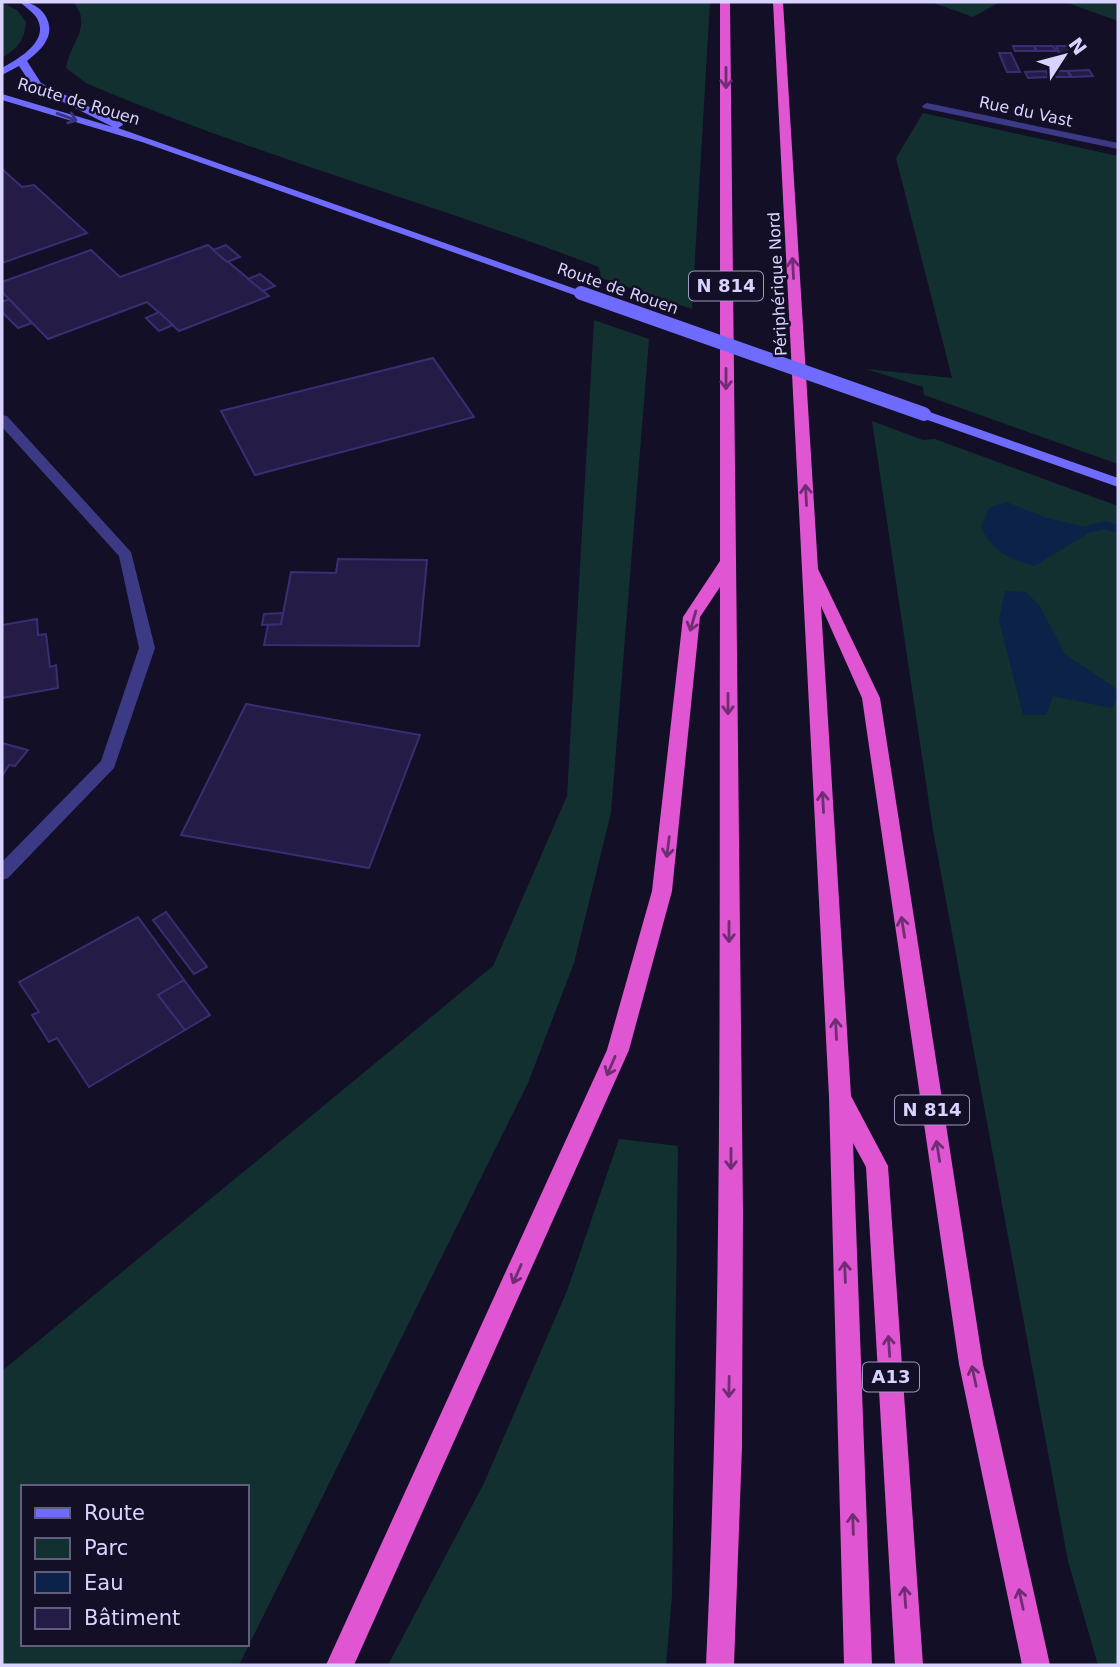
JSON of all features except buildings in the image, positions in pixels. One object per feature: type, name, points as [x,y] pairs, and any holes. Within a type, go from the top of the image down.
[{"type":"highway","name":"N 814","points":[[720,1665],[729,1447],[731,1226],[725,2]]},
{"type":"highway","name":"Périphérique Nord","points":[[778,2],[810,564]]},
{"type":"highway","points":[[340,1665],[618,1050],[662,891],[692,617],[727,563]]},
{"type":"highway","name":"N 814","points":[[810,564],[840,1097],[858,1665]]},
{"type":"highway","name":"N 814","points":[[810,564],[872,698],[902,917],[971,1364],[1036,1665]]},
{"type":"highway","name":"A13","points":[[840,1097],[877,1166],[909,1665]]},
{"type":"main road","points":[[2,72],[22,62],[42,41],[46,29],[44,18],[25,2]]},
{"type":"main road","name":"Route de Rouen","points":[[22,62],[37,85],[146,140]]},
{"type":"main road","name":"Route de Rouen","points":[[2,97],[146,140],[1118,483]]},
{"type":"street","name":"Rue du Vast","points":[[928,106],[1118,146]]},
{"type":"street","points":[[2,419],[126,555],[147,648],[108,764],[2,873]]},
{"type":"green space","points":[[73,2],[710,2],[692,309],[601,278],[599,267],[535,243],[277,156],[86,83],[66,68],[81,27],[79,11]]},
{"type":"green space","points":[[931,2],[1000,2],[973,17]]},
{"type":"green space","points":[[1065,2],[1118,2],[1118,21]]},
{"type":"green space","points":[[2,3],[17,10],[26,22],[19,43],[2,58]]},
{"type":"green space","points":[[923,113],[1118,156],[1118,464],[924,395],[923,387],[866,369],[952,378],[896,158]]},
{"type":"green space","points":[[594,320],[649,339],[611,813],[574,963],[528,1083],[239,1665],[2,1665],[2,1371],[493,966],[567,796]]},
{"type":"green space","points":[[872,421],[923,440],[935,439],[1118,506],[1118,1665],[1098,1665],[1068,1561],[933,830]]},
{"type":"green space","points":[[619,1139],[678,1146],[672,1596],[666,1665],[388,1665],[484,1483],[567,1291]]},
{"type":"water","points":[[1006,502],[1047,518],[1082,526],[1087,534],[1034,566],[1017,560],[996,548],[981,527],[989,508]]},
{"type":"water","points":[[1005,591],[1026,592],[1039,605],[1065,654],[1118,690],[1118,699],[1111,708],[1053,696],[1046,715],[1023,715],[999,620]]},
{"type":"waterway","points":[[1085,530],[1106,525],[1118,529]]}]
